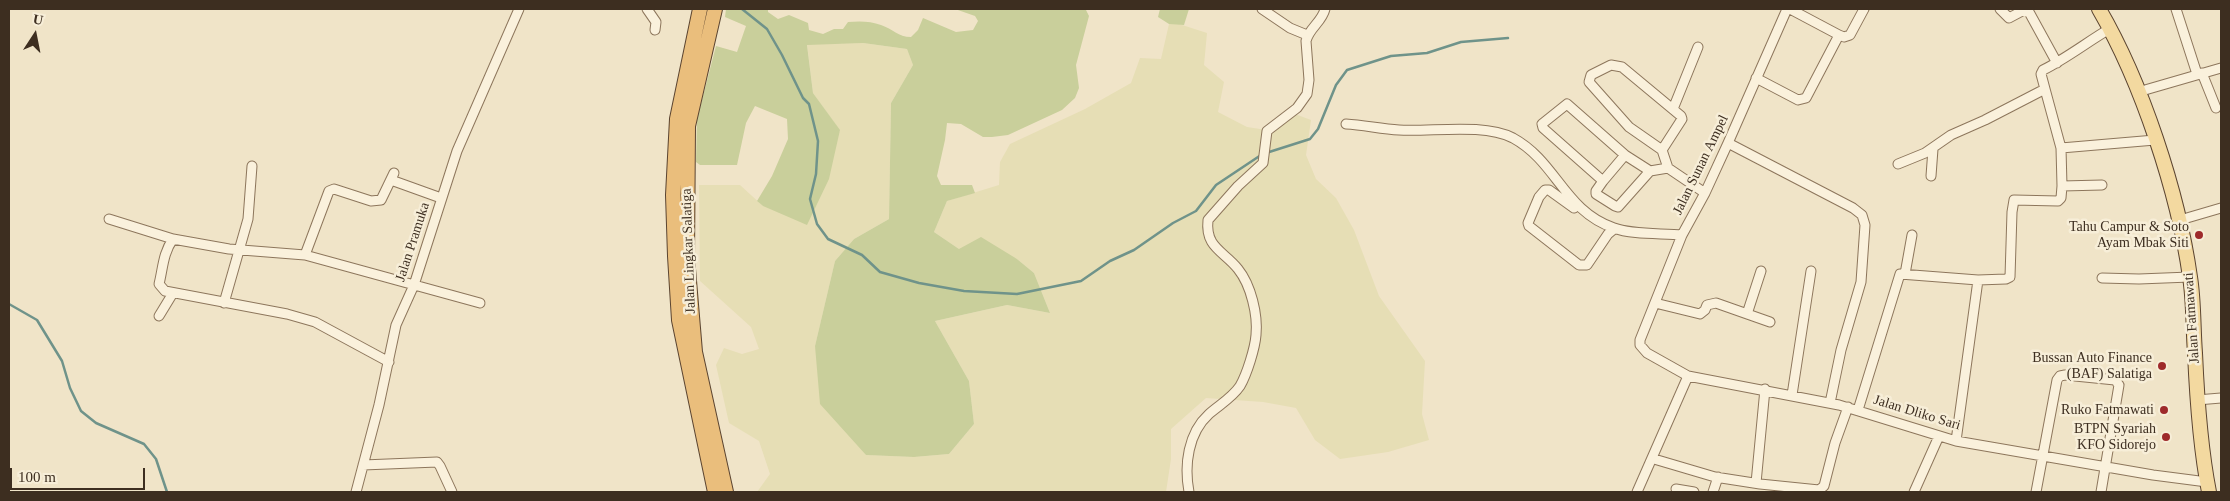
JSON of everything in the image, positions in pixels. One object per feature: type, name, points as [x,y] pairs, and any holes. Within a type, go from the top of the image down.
[{"type":"highway","name":"Jalan Lingkar Salatiga","points":[[700,9],[686,160],[687,257],[690,352],[715,492]]},
{"type":"highway","name":"Jalan Lingkar Salatiga","points":[[693,72],[715,9]]},
{"type":"highway","name":"Jalan Lingkar Salatiga","points":[[690,352],[726,492]]},
{"type":"main road","name":"Jalan Fatmawati","points":[[2099,9],[2111,28],[2138,92],[2180,220],[2190,277],[2197,400],[2208,487]]},
{"type":"street","name":"Jalan Pramuka","points":[[356,492],[389,362],[396,325],[414,285],[457,151],[519,9]]},
{"type":"street","points":[[647,9],[656,22],[655,30]]},
{"type":"street","points":[[1262,9],[1290,28],[1307,35]]},
{"type":"street","points":[[1190,492],[1188,469],[1193,433],[1200,423],[1228,399],[1240,385],[1254,348],[1256,333],[1254,308],[1244,277],[1215,248],[1209,234],[1208,221],[1220,204],[1262,166],[1268,130],[1283,121],[1297,108],[1307,94],[1309,80],[1305,47],[1307,35],[1323,18],[1325,9]]},
{"type":"street","points":[[1788,9],[1846,37],[1850,35],[1864,9]]},
{"type":"street","name":"Jalan Sunan Ampel","points":[[1642,334],[1682,235],[1728,143],[1788,9]]},
{"type":"street","points":[[2176,9],[2200,74],[2216,108]]},
{"type":"street","points":[[2005,14],[2024,10],[2029,12],[2057,63]]},
{"type":"street","points":[[1858,410],[1899,276],[1905,274],[1978,280],[2006,279],[2010,277],[2014,200],[2058,201],[2061,198],[2061,148],[2042,72],[2069,57],[2075,49],[2111,28]]},
{"type":"street","points":[[1756,78],[1798,100],[1804,99],[1809,94],[1839,35]]},
{"type":"street","points":[[1673,109],[1698,47]]},
{"type":"street","points":[[1662,150],[1682,120],[1681,116],[1618,65],[1610,65],[1590,76],[1591,85],[1608,105],[1630,127],[1662,150],[1668,168],[1705,192]]},
{"type":"street","points":[[2138,92],[2221,68]]},
{"type":"street","points":[[1898,164],[1933,149],[1951,134],[1985,120],[2045,89]]},
{"type":"street","points":[[1603,181],[1543,128],[1542,124],[1567,104],[1625,154],[1650,172]]},
{"type":"street","points":[[1346,124],[1399,130],[1455,129],[1504,134],[1529,148],[1542,160],[1573,203],[1611,231]]},
{"type":"street","points":[[2061,148],[2155,140]]},
{"type":"street","points":[[1728,143],[1853,208],[1863,217],[1864,252],[1861,282],[1841,350],[1830,403]]},
{"type":"street","points":[[1931,176],[1933,149]]},
{"type":"street","points":[[1625,154],[1596,190],[1596,194],[1618,207],[1650,172],[1668,168]]},
{"type":"street","points":[[224,303],[248,219],[252,166]]},
{"type":"street","points":[[305,255],[329,191],[334,189],[377,202],[383,198],[392,177],[441,198]]},
{"type":"street","points":[[2062,186],[2102,185]]},
{"type":"street","points":[[1611,231],[1587,265],[1582,266],[1529,226],[1528,221],[1539,197],[1547,190],[1611,231],[1682,235]]},
{"type":"street","points":[[2180,220],[2221,208]]},
{"type":"street","points":[[109,219],[173,239],[240,250],[305,255],[480,304]]},
{"type":"street","points":[[1905,274],[1912,234]]},
{"type":"street","points":[[173,239],[164,255],[159,284],[165,291],[287,314],[314,322],[389,362]]},
{"type":"street","points":[[1748,314],[1761,271]]},
{"type":"street","points":[[1792,395],[1811,271]]},
{"type":"street","points":[[2102,278],[2190,277]]},
{"type":"street","points":[[1956,440],[1978,280]]},
{"type":"street","points":[[159,316],[173,293]]},
{"type":"street","points":[[1655,303],[1700,314],[1707,305],[1716,303],[1770,322]]},
{"type":"street","name":"Jalan Dliko Sari","points":[[1642,334],[1640,343],[1646,353],[1688,376],[1736,386],[1765,389],[1848,407],[1956,440],[2105,465],[2208,487]]},
{"type":"street","points":[[1637,492],[1654,459],[1688,376]]},
{"type":"street","points":[[2036,492],[2057,380],[2060,376],[2115,380],[2119,386],[2101,492]]},
{"type":"street","points":[[1759,487],[1765,389]]},
{"type":"street","points":[[2197,400],[2221,398]]},
{"type":"street","points":[[1654,459],[1759,487],[1819,490],[1824,486],[1835,443],[1848,407]]},
{"type":"street","points":[[1914,492],[1939,436]]},
{"type":"street","points":[[363,465],[436,462],[440,466],[452,492]]},
{"type":"street","points":[[1713,492],[1718,477]]},
{"type":"street","points":[[1676,489],[1694,492]]},
{"type":"shaded area","points":[[1169,24],[1179,24],[1207,33],[1204,65],[1224,82],[1218,112],[1247,127],[1273,131],[1295,114],[1311,120],[1306,155],[1316,179],[1336,198],[1354,230],[1379,296],[1425,361],[1422,414],[1429,440],[1388,452],[1340,459],[1315,440],[1296,408],[1263,402],[1206,398],[1171,429],[1171,459],[1166,492],[757,492],[770,474],[759,441],[729,423],[716,365],[724,348],[742,354],[759,349],[751,327],[700,281],[699,185],[740,185],[763,206],[840,131],[813,93],[807,44],[863,43],[907,49],[913,65],[891,103],[889,219],[854,239],[835,261],[815,346],[866,455],[914,457],[949,454],[974,424],[969,381],[935,321],[1007,305],[1050,313],[1034,273],[1017,259],[959,249],[934,232],[947,201],[999,185],[1000,162],[1010,144],[1085,109],[1131,83],[1140,58],[1161,59]]},
{"type":"green space","points":[[726,9],[768,9],[768,12],[778,19],[789,15],[808,23],[809,30],[823,34],[834,29],[843,29],[848,22],[861,21],[877,24],[903,36],[911,37],[918,30],[923,18],[956,32],[973,30],[978,21],[975,16],[955,9],[1086,10],[1089,16],[1076,65],[1079,88],[1075,98],[1062,110],[1008,135],[992,137],[983,137],[961,124],[947,123],[937,176],[941,185],[972,185],[975,193],[947,201],[934,232],[959,249],[981,237],[1017,259],[1034,273],[1050,313],[1007,305],[935,321],[969,381],[974,424],[949,454],[914,457],[866,455],[820,404],[815,346],[835,261],[854,239],[889,219],[891,103],[913,65],[907,49],[863,43],[807,45],[813,93],[840,130],[829,179],[807,225],[763,206],[757,201],[772,176],[788,139],[787,119],[755,106],[746,123],[737,165],[700,165],[696,162],[697,119],[716,46],[737,52],[746,26],[725,17]]},
{"type":"green space","points":[[1160,9],[1189,9],[1184,25],[1169,24],[1158,17]]},
{"type":"waterway","points":[[742,9],[767,29],[803,98],[809,104],[818,141],[816,174],[810,199],[817,224],[828,239],[862,255],[880,272],[919,283],[964,291],[1017,294],[1081,281],[1110,261],[1134,250],[1173,223],[1196,211],[1216,185],[1261,155]]},
{"type":"waterway","points":[[1266,153],[1310,139],[1318,129],[1336,85],[1347,70],[1391,56],[1427,53],[1461,42],[1508,38]]},
{"type":"waterway","points":[[9,304],[37,320],[62,361],[70,388],[81,411],[96,423],[144,444],[156,459],[167,492]]},
{"type":"place","name":"Tahu Campur & Soto Ayam Mbak Siti","points":[[2199,235]]},
{"type":"place","name":"Bussan Auto Finance (BAF) Salatiga","points":[[2162,366]]},
{"type":"place","name":"Ruko Fatmawati","points":[[2164,410]]},
{"type":"place","name":"BTPN Syariah KFO Sidorejo","points":[[2166,437]]}]
